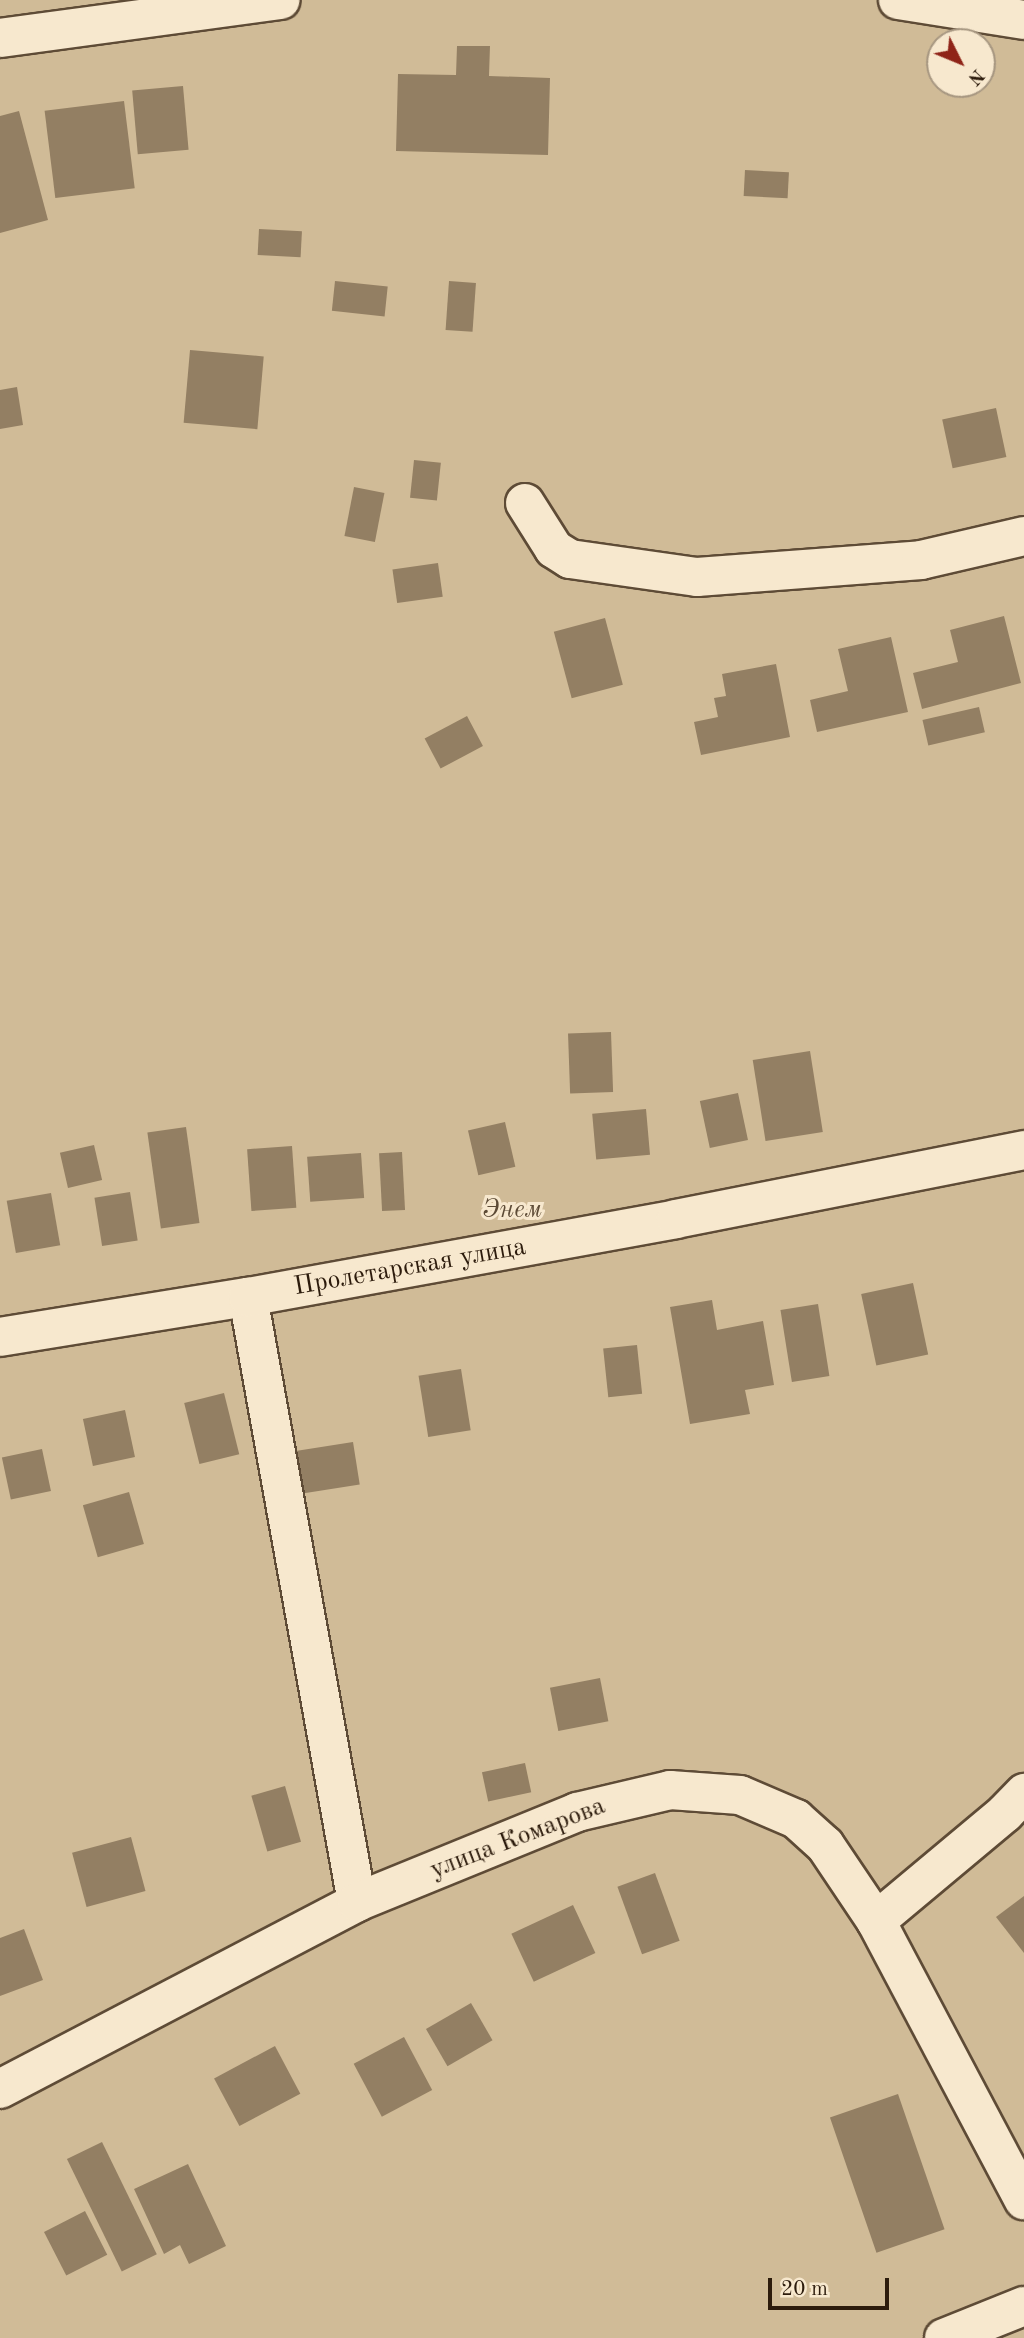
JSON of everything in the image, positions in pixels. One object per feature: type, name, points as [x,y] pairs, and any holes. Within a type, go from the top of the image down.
[{"type":"street","points":[[0,38],[281,0]]},
{"type":"street","points":[[898,0],[1024,20]]},
{"type":"street","points":[[525,503],[554,549],[570,559],[696,577],[921,559],[1024,536]]},
{"type":"street","name":"Пролетарская улица","points":[[0,1336],[248,1297],[676,1219],[1024,1150]]},
{"type":"street","points":[[248,1297],[357,1902]]},
{"type":"street","name":"улица Комарова","points":[[0,2089],[357,1902],[577,1812],[670,1790],[740,1795],[796,1819],[825,1845],[876,1921],[1024,2200]]},
{"type":"street","points":[[876,1921],[1005,1813],[1024,1793]]},
{"type":"street","points":[[944,2338],[1024,2306]]},
{"type":"green space","name":"Энем","points":[[0,0],[1024,0],[1024,2338],[0,2338]]},
{"type":"building","points":[[457,46],[490,46],[489,76],[550,78],[548,155],[396,151],[398,74],[456,75]]},
{"type":"building","points":[[183,86],[189,150],[138,154],[132,90]]},
{"type":"building","points":[[124,101],[135,188],[55,198],[45,111]]},
{"type":"building","points":[[19,111],[48,220],[0,233],[0,116]]},
{"type":"building","points":[[745,170],[789,172],[788,198],[744,196]]},
{"type":"building","points":[[259,229],[302,231],[301,257],[258,255]]},
{"type":"building","points":[[335,281],[388,287],[385,316],[332,311]]},
{"type":"building","points":[[449,281],[476,283],[473,332],[446,330]]},
{"type":"building","points":[[190,350],[264,356],[257,429],[184,423]]},
{"type":"building","points":[[17,387],[23,425],[0,429],[0,390]]},
{"type":"building","points":[[996,408],[1006,457],[953,468],[942,419]]},
{"type":"building","points":[[414,460],[441,463],[437,501],[410,498]]},
{"type":"building","points":[[354,487],[384,493],[375,542],[344,536]]},
{"type":"building","points":[[438,563],[443,597],[397,603],[392,569]]},
{"type":"building","points":[[1004,616],[1021,683],[922,709],[913,673],[958,662],[950,630]]},
{"type":"building","points":[[605,618],[623,685],[572,698],[554,632]]},
{"type":"building","points":[[891,637],[908,712],[817,732],[810,700],[848,691],[838,649]]},
{"type":"building","points":[[776,664],[790,737],[701,755],[694,722],[718,717],[714,698],[726,696],[722,674]]},
{"type":"building","points":[[979,707],[985,732],[928,745],[922,720]]},
{"type":"building","points":[[467,716],[483,746],[441,769],[425,739]]},
{"type":"building","points":[[611,1032],[613,1092],[570,1093],[568,1034]]},
{"type":"building","points":[[810,1051],[823,1132],[766,1141],[753,1060]]},
{"type":"building","points":[[738,1093],[748,1140],[710,1148],[700,1101]]},
{"type":"building","points":[[646,1109],[650,1155],[596,1160],[592,1114]]},
{"type":"building","points":[[505,1122],[515,1167],[478,1175],[468,1131]]},
{"type":"building","points":[[186,1127],[199,1223],[161,1228],[147,1132]]},
{"type":"building","points":[[94,1145],[102,1180],[68,1188],[60,1153]]},
{"type":"building","points":[[292,1146],[296,1208],[251,1211],[247,1149]]},
{"type":"building","points":[[402,1152],[405,1210],[382,1211],[379,1153]]},
{"type":"building","points":[[361,1153],[364,1198],[310,1202],[307,1157]]},
{"type":"building","points":[[130,1192],[138,1240],[102,1246],[94,1198]]},
{"type":"building","points":[[51,1193],[60,1245],[16,1253],[7,1201]]},
{"type":"building","points":[[913,1283],[928,1354],[876,1365],[861,1294]]},
{"type":"building","points":[[712,1300],[717,1330],[763,1321],[774,1385],[745,1390],[750,1414],[690,1424],[670,1307]]},
{"type":"building","points":[[818,1304],[829,1376],[792,1382],[780,1310]]},
{"type":"building","points":[[637,1345],[642,1394],[608,1397],[603,1349]]},
{"type":"building","points":[[461,1369],[471,1430],[428,1437],[419,1376]]},
{"type":"building","points":[[224,1393],[239,1454],[199,1464],[184,1403]]},
{"type":"building","points":[[125,1410],[135,1457],[93,1466],[83,1419]]},
{"type":"building","points":[[353,1442],[360,1484],[302,1494],[296,1451]]},
{"type":"building","points":[[42,1449],[51,1491],[11,1500],[2,1458]]},
{"type":"building","points":[[129,1492],[144,1544],[98,1557],[83,1505]]},
{"type":"building","points":[[600,1678],[608,1721],[558,1731],[550,1688]]},
{"type":"building","points":[[525,1763],[531,1792],[488,1801],[482,1772]]},
{"type":"building","points":[[285,1786],[301,1842],[267,1851],[251,1796]]},
{"type":"building","points":[[131,1837],[145,1891],[87,1907],[72,1853]]},
{"type":"building","points":[[655,1873],[680,1941],[642,1954],[617,1887]]},
{"type":"building","points":[[1024,1896],[1024,1953],[996,1917]]},
{"type":"building","points":[[573,1905],[595,1953],[534,1982],[511,1934]]},
{"type":"building","points":[[24,1929],[43,1980],[0,1996],[0,1938]]},
{"type":"building","points":[[471,2003],[492,2040],[447,2066],[426,2029]]},
{"type":"building","points":[[404,2037],[432,2090],[382,2117],[354,2064]]},
{"type":"building","points":[[275,2046],[300,2094],[239,2126],[214,2078]]},
{"type":"building","points":[[898,2094],[945,2229],[876,2253],[830,2117]]},
{"type":"building","points":[[102,2142],[157,2254],[122,2271],[67,2159]]},
{"type":"building","points":[[188,2164],[226,2246],[189,2264],[180,2245],[164,2254],[134,2189]]},
{"type":"building","points":[[85,2211],[107,2255],[66,2276],[44,2232]]}]
